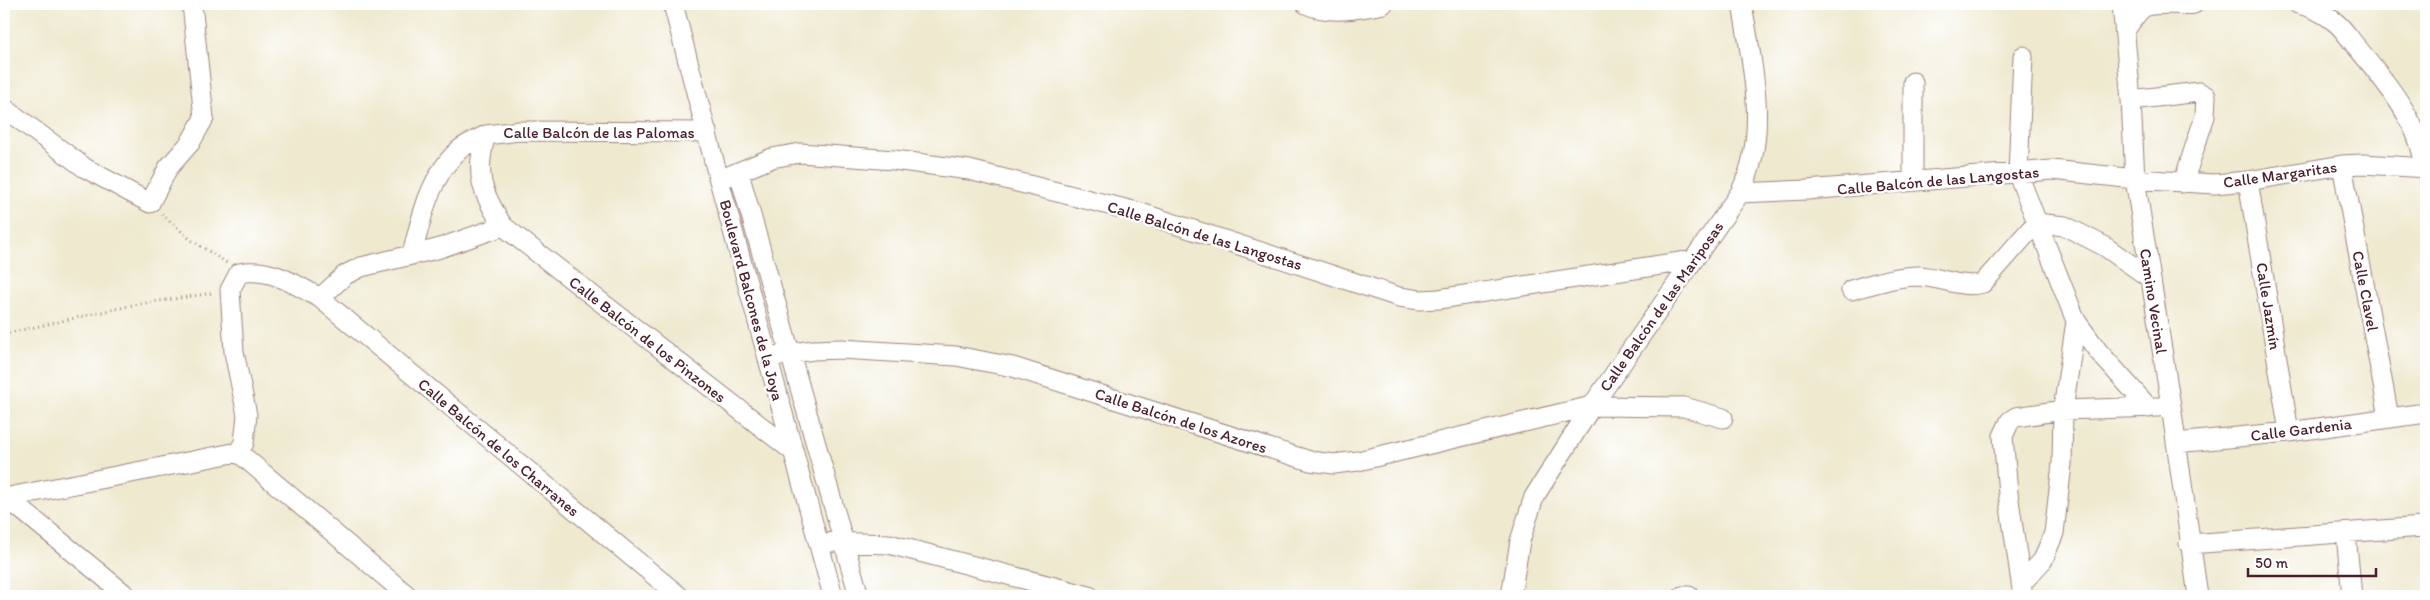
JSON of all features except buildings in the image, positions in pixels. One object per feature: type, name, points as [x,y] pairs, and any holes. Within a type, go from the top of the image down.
[{"type":"street","points":[[4,108],[85,168],[150,202],[168,168],[190,143],[204,118],[192,4]]},
{"type":"street","name":"Boulevard Balcones de la Joya","points":[[673,4],[719,180],[834,596]]},
{"type":"street","points":[[1306,4],[1321,9],[1337,10],[1383,4]]},
{"type":"street","name":"Calle Balcón de las Mariposas","points":[[1511,596],[1520,541],[1534,497],[1592,406],[1740,193],[1750,175],[1756,135],[1756,92],[1742,4]]},
{"type":"street","name":"Camino Vecinal","points":[[2122,4],[2131,100],[2135,179],[2171,406],[2198,596]]},
{"type":"street","points":[[2125,30],[2143,8],[2153,5],[2182,6],[2194,4]]},
{"type":"street","points":[[2298,4],[2312,7],[2336,23],[2384,79],[2412,126],[2423,152],[2425,168]]},
{"type":"street","points":[[2023,56],[2018,174],[2076,321],[2098,351],[2149,408]]},
{"type":"street","points":[[1913,82],[1913,181]]},
{"type":"street","points":[[2131,100],[2199,92],[2206,96],[2205,116],[2183,183]]},
{"type":"street","name":"Calle Balcón de las Palomas","points":[[503,226],[490,205],[481,185],[481,151],[486,135],[519,131],[707,132]]},
{"type":"street","points":[[412,255],[420,222],[432,188],[446,163],[460,149],[486,135]]},
{"type":"street","name":"Calle Balcón de las Langostas","points":[[719,180],[772,158],[800,153],[894,160],[969,170],[1141,213],[1399,297],[1420,300],[1439,299],[1693,260]]},
{"type":"street","name":"Calle Margaritas","points":[[2135,179],[2214,184],[2248,181],[2342,165],[2363,164],[2425,168]]},
{"type":"street","name":"Calle Clavel","points":[[2342,165],[2389,418]]},
{"type":"street","name":"Calle Balcón de las Langostas","points":[[1740,193],[2071,171],[2135,179]]},
{"type":"street","name":"Boulevard Balcones de la Joya","points":[[739,173],[859,596]]},
{"type":"street","name":"Calle Jazmín","points":[[2248,181],[2289,432]]},
{"type":"street","points":[[2036,223],[2065,226],[2104,246],[2150,278]]},
{"type":"street","points":[[1851,290],[1904,277],[1943,279],[1965,285],[1983,283],[2036,223]]},
{"type":"street","points":[[5,498],[238,452],[244,443],[247,416],[234,352],[230,290],[240,273],[252,270],[268,272],[291,281],[320,298],[345,275],[361,267],[437,250],[503,226]]},
{"type":"street","name":"Calle Balcón de los Pinzones","points":[[503,226],[794,452]]},
{"type":"street","name":"Calle Balcón de los Charranes","points":[[320,298],[671,594]]},
{"type":"street","points":[[2022,590],[2043,560],[2054,533],[2062,464],[2063,410],[2076,321]]},
{"type":"street","name":"Calle Balcón de los Azores","points":[[768,357],[841,349],[956,356],[1013,367],[1310,461],[1334,464],[1358,461],[1592,406],[1684,407],[1723,418]]},
{"type":"street","points":[[2022,590],[2008,493],[2003,436],[2010,421],[2016,417],[2063,410],[2171,406]]},
{"type":"street","name":"Calle Gardenia","points":[[2176,443],[2289,432],[2426,414]]},
{"type":"street","points":[[238,452],[408,596]]},
{"type":"street","points":[[5,498],[127,596]]},
{"type":"street","points":[[2190,544],[2423,527]]},
{"type":"street","points":[[2346,534],[2352,596]]},
{"type":"street","points":[[818,542],[844,541],[889,544],[1088,596]]},
{"type":"street","points":[[1682,596],[1689,596]]},
{"type":"path","points":[[150,202],[191,240],[240,273]]},
{"type":"path","points":[[4,334],[133,306],[230,290]]}]
